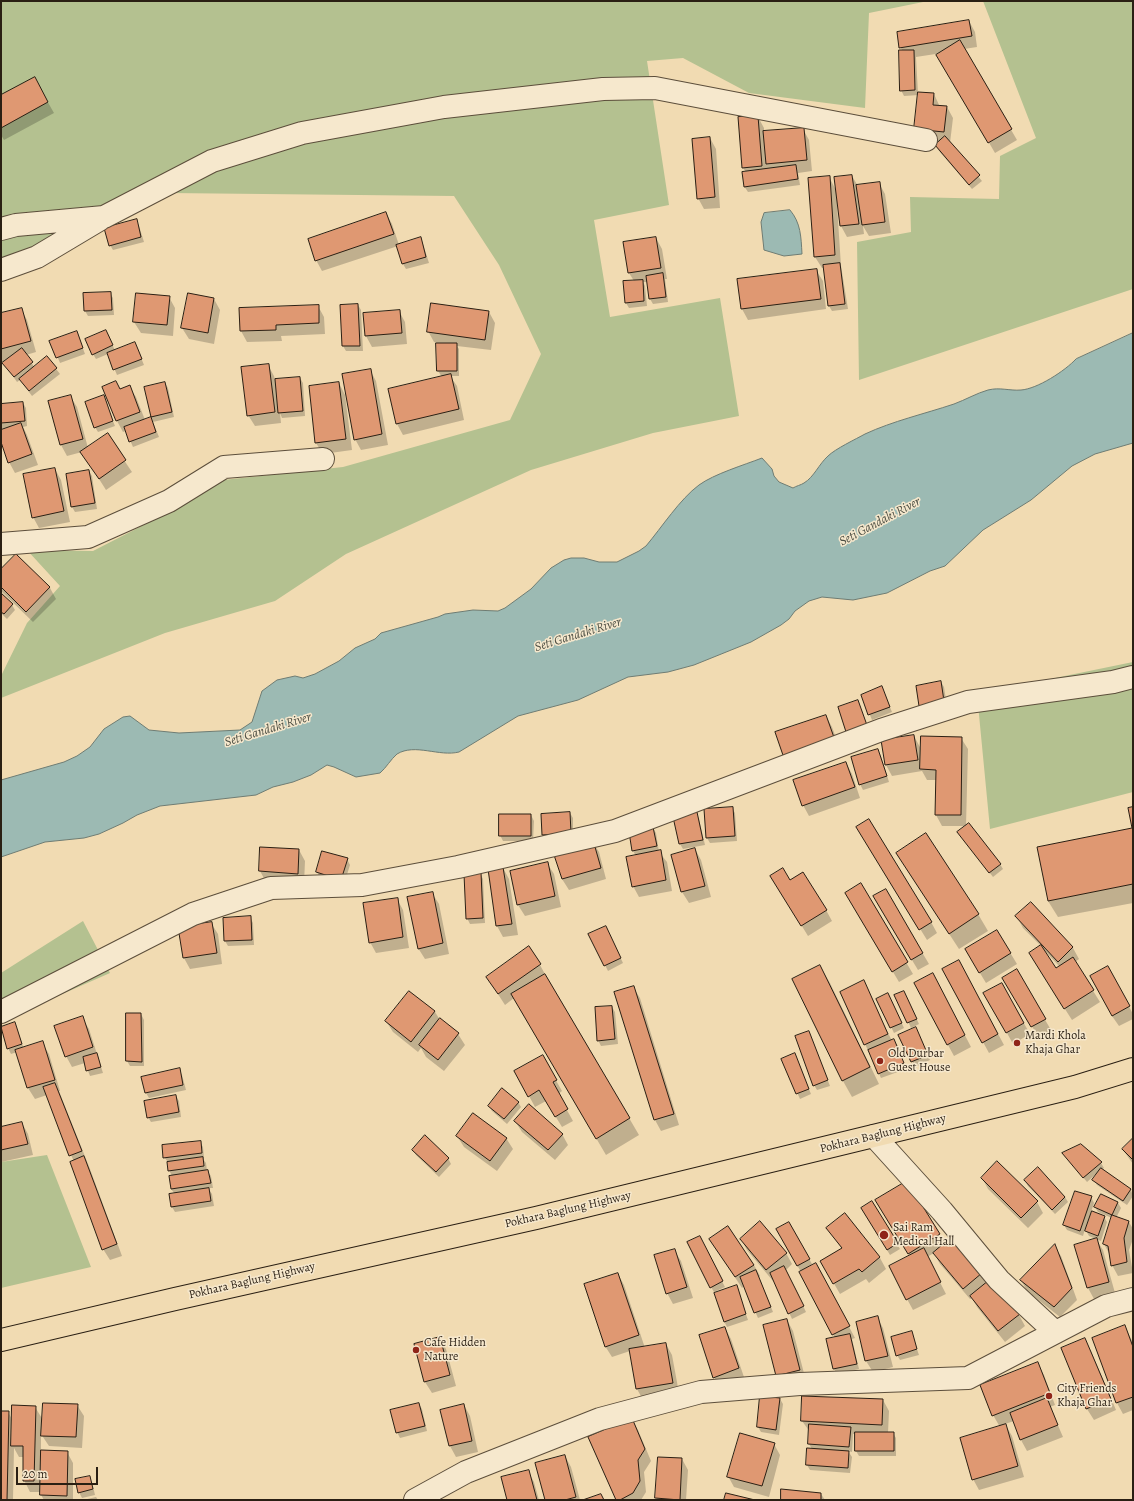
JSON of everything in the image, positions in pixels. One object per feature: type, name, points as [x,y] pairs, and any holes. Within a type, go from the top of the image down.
[{"type":"highway","name":"Pokhara Baglung Highway","points":[[1,1340],[175,1299],[528,1220],[1075,1087],[1133,1069]]},
{"type":"street","points":[[1,270],[37,257],[104,217],[212,161],[302,133],[444,107],[603,89],[655,88],[926,140]]},
{"type":"street","points":[[1,229],[16,224],[104,217]]},
{"type":"street","points":[[1,544],[88,537],[169,501],[224,467],[323,459]]},
{"type":"street","points":[[1,1012],[193,914],[271,888],[362,885],[458,867],[615,831],[881,730],[968,702],[1113,682],[1133,677]]},
{"type":"street","points":[[874,1136],[942,1211],[1000,1280],[1055,1332]]},
{"type":"street","points":[[414,1500],[466,1472],[600,1419],[701,1392],[800,1384],[968,1378],[1106,1306],[1133,1299]]},
{"type":"green space","points":[[1,1],[928,1],[869,13],[865,108],[749,93],[683,58],[647,61],[669,205],[594,220],[610,317],[720,298],[739,416],[653,433],[531,470],[346,554],[275,601],[165,633],[1,698],[1,676],[27,623],[60,586],[27,550],[93,551],[171,511],[223,480],[343,467],[510,420],[541,354],[499,265],[454,196],[168,193],[1,271]]},
{"type":"green space","points":[[983,1],[1133,1],[1133,289],[859,380],[857,242],[911,232],[910,197],[999,199],[1000,156],[1036,138]]},
{"type":"green space","points":[[1133,662],[1133,792],[990,829],[977,694]]},
{"type":"green space","points":[[83,921],[110,973],[1,1021],[1,973]]},
{"type":"green space","points":[[47,1155],[91,1267],[1,1288],[1,1162]]},
{"type":"water","points":[[790,210],[794,215],[801,236],[802,254],[784,256],[764,250],[761,222],[764,213]]},
{"type":"water","name":"Seti Gandaki River","points":[[1133,333],[1133,443],[1095,454],[1072,466],[1031,500],[983,530],[945,566],[930,571],[887,593],[853,600],[822,597],[809,601],[795,611],[789,619],[781,625],[751,642],[694,665],[668,672],[628,677],[578,700],[518,716],[459,752],[443,753],[419,750],[404,751],[397,754],[380,773],[356,777],[327,765],[311,775],[293,782],[273,787],[256,795],[160,806],[137,815],[99,834],[84,838],[45,842],[1,857],[1,780],[64,762],[77,756],[90,747],[104,729],[123,717],[130,716],[149,730],[179,733],[240,730],[252,722],[262,691],[277,680],[295,676],[303,678],[315,674],[339,661],[355,648],[375,639],[381,633],[445,614],[473,610],[498,611],[505,608],[531,589],[551,568],[564,560],[571,558],[584,558],[599,562],[617,562],[639,551],[646,546],[678,505],[692,491],[705,481],[721,473],[762,458],[772,469],[774,476],[779,482],[793,488],[808,480],[831,453],[865,434],[898,421],[954,404],[988,390],[1028,389],[1043,383],[1058,374],[1076,359]]},
{"type":"building","points":[[969,20],[972,36],[899,48],[897,32]]},
{"type":"building","points":[[960,40],[1012,129],[988,143],[936,55]]},
{"type":"building","points":[[899,50],[914,50],[915,90],[900,91]]},
{"type":"building","points":[[35,77],[48,102],[1,128],[1,95]]},
{"type":"building","points":[[918,92],[934,93],[933,105],[947,106],[944,132],[914,129]]},
{"type":"building","points":[[758,116],[762,166],[742,168],[738,117]]},
{"type":"building","points":[[804,128],[807,160],[766,164],[763,131]]},
{"type":"building","points":[[945,136],[980,175],[969,185],[935,145]]},
{"type":"building","points":[[710,137],[715,197],[697,199],[692,139]]},
{"type":"building","points":[[796,165],[798,179],[744,187],[742,172]]},
{"type":"building","points":[[852,175],[859,224],[840,226],[834,177]]},
{"type":"building","points":[[830,176],[835,255],[814,257],[808,178]]},
{"type":"building","points":[[880,182],[885,222],[862,225],[856,185]]},
{"type":"building","points":[[386,212],[394,234],[315,261],[308,239]]},
{"type":"building","points":[[137,219],[141,237],[109,246],[104,228]]},
{"type":"building","points":[[421,237],[426,257],[402,264],[396,245]]},
{"type":"building","points":[[656,237],[661,268],[628,273],[623,242]]},
{"type":"building","points":[[840,263],[845,304],[828,306],[823,265]]},
{"type":"building","points":[[817,269],[821,299],[741,309],[737,279]]},
{"type":"building","points":[[663,273],[666,297],[649,299],[646,276]]},
{"type":"building","points":[[643,280],[644,301],[625,303],[623,281]]},
{"type":"building","points":[[111,292],[112,310],[84,311],[83,293]]},
{"type":"building","points":[[136,293],[170,296],[167,325],[133,322]]},
{"type":"building","points":[[188,293],[214,298],[208,333],[181,328]]},
{"type":"building","points":[[431,303],[489,311],[485,340],[427,332]]},
{"type":"building","points":[[358,304],[360,346],[342,346],[340,305]]},
{"type":"building","points":[[319,305],[319,323],[276,325],[276,330],[240,331],[239,308]]},
{"type":"building","points":[[22,308],[31,341],[1,349],[1,313]]},
{"type":"building","points":[[400,310],[402,333],[365,336],[363,313]]},
{"type":"building","points":[[106,330],[113,345],[92,355],[85,339]]},
{"type":"building","points":[[77,331],[83,348],[56,358],[49,341]]},
{"type":"building","points":[[135,342],[142,359],[113,370],[107,353]]},
{"type":"building","points":[[436,343],[457,343],[457,371],[437,371]]},
{"type":"building","points":[[22,348],[33,362],[14,377],[2,363]]},
{"type":"building","points":[[47,356],[57,368],[29,391],[19,379]]},
{"type":"building","points":[[269,364],[275,412],[247,416],[241,367]]},
{"type":"building","points":[[371,369],[382,434],[354,440],[342,374]]},
{"type":"building","points":[[451,374],[459,409],[396,424],[388,389]]},
{"type":"building","points":[[300,377],[303,411],[278,413],[275,379]]},
{"type":"building","points":[[116,381],[120,389],[130,385],[140,412],[116,421],[102,387]]},
{"type":"building","points":[[165,382],[172,412],[151,417],[144,387]]},
{"type":"building","points":[[339,382],[346,439],[315,443],[309,386]]},
{"type":"building","points":[[71,395],[83,439],[60,445],[48,401]]},
{"type":"building","points":[[104,395],[113,421],[94,428],[85,402]]},
{"type":"building","points":[[23,402],[25,421],[1,423],[1,404]]},
{"type":"building","points":[[151,417],[156,432],[129,442],[124,427]]},
{"type":"building","points":[[21,423],[32,454],[8,463],[1,442],[1,430]]},
{"type":"building","points":[[108,433],[126,460],[99,479],[80,452]]},
{"type":"building","points":[[55,468],[64,511],[32,518],[23,474]]},
{"type":"building","points":[[89,470],[95,503],[71,507],[66,474]]},
{"type":"building","points":[[16,554],[50,587],[26,612],[1,587],[1,569]]},
{"type":"building","points":[[1,593],[13,604],[4,614],[1,612]]},
{"type":"building","points":[[941,681],[944,701],[919,706],[916,686]]},
{"type":"building","points":[[882,686],[890,707],[868,715],[861,695]]},
{"type":"building","points":[[858,700],[868,728],[847,735],[838,707]]},
{"type":"building","points":[[826,715],[836,743],[785,761],[775,732]]},
{"type":"building","points":[[914,735],[918,760],[885,765],[881,740]]},
{"type":"building","points":[[921,736],[962,737],[961,815],[935,815],[936,770],[920,769]]},
{"type":"building","points":[[878,749],[887,776],[859,785],[851,757]]},
{"type":"building","points":[[846,762],[855,787],[802,806],[793,780]]},
{"type":"building","points":[[733,807],[735,836],[706,838],[704,809]]},
{"type":"building","points":[[1133,807],[1133,884],[1048,901],[1037,847],[1132,828],[1128,808]]},
{"type":"building","points":[[570,812],[571,833],[542,835],[541,814]]},
{"type":"building","points":[[697,812],[703,840],[679,844],[673,817]]},
{"type":"building","points":[[499,814],[531,814],[531,836],[499,836]]},
{"type":"building","points":[[869,819],[932,922],[919,930],[856,827]]},
{"type":"building","points":[[969,823],[1001,864],[989,873],[957,832]]},
{"type":"building","points":[[653,827],[657,846],[632,851],[629,832]]},
{"type":"building","points":[[926,833],[979,914],[949,934],[896,853]]},
{"type":"building","points":[[593,840],[601,868],[562,879],[553,852]]},
{"type":"building","points":[[260,847],[299,849],[298,874],[259,871]]},
{"type":"building","points":[[695,848],[705,886],[681,892],[671,855]]},
{"type":"building","points":[[661,850],[666,880],[632,887],[626,857]]},
{"type":"building","points":[[322,851],[348,858],[341,880],[316,872]]},
{"type":"building","points":[[548,862],[555,896],[517,905],[510,871]]},
{"type":"building","points":[[503,867],[512,924],[496,926],[488,869]]},
{"type":"building","points":[[783,868],[790,880],[803,872],[827,910],[801,926],[770,876]]},
{"type":"building","points":[[481,872],[483,918],[466,919],[464,874]]},
{"type":"building","points":[[861,883],[908,962],[892,972],[845,893]]},
{"type":"building","points":[[886,889],[923,953],[911,960],[873,896]]},
{"type":"building","points":[[433,892],[443,943],[418,949],[407,897]]},
{"type":"building","points":[[398,898],[403,937],[369,943],[363,903]]},
{"type":"building","points":[[1031,902],[1073,947],[1058,962],[1015,916]]},
{"type":"building","points":[[251,916],[252,940],[224,941],[223,918]]},
{"type":"building","points":[[212,922],[217,953],[183,958],[178,927]]},
{"type":"building","points":[[606,926],[621,958],[604,966],[588,934]]},
{"type":"building","points":[[997,930],[1011,953],[979,973],[965,949]]},
{"type":"building","points":[[1041,945],[1056,968],[1073,957],[1094,990],[1064,1009],[1029,953]]},
{"type":"building","points":[[529,946],[541,964],[498,994],[486,977]]},
{"type":"building","points":[[959,960],[998,1034],[982,1043],[942,969]]},
{"type":"building","points":[[820,965],[870,1067],[842,1081],[792,979]]},
{"type":"building","points":[[1108,966],[1130,1006],[1112,1016],[1090,976]]},
{"type":"building","points":[[1017,969],[1046,1019],[1031,1027],[1002,978]]},
{"type":"building","points":[[933,973],[965,1035],[947,1045],[914,983]]},
{"type":"building","points":[[545,974],[630,1118],[596,1139],[511,994]]},
{"type":"building","points":[[864,980],[888,1034],[864,1045],[840,992]]},
{"type":"building","points":[[1002,983],[1024,1023],[1006,1033],[983,993]]},
{"type":"building","points":[[634,986],[674,1114],[654,1120],[614,992]]},
{"type":"building","points":[[409,991],[435,1011],[411,1042],[385,1021]]},
{"type":"building","points":[[904,991],[917,1019],[907,1023],[894,995]]},
{"type":"building","points":[[888,993],[902,1023],[890,1028],[876,999]]},
{"type":"building","points":[[612,1006],[615,1039],[597,1041],[595,1007]]},
{"type":"building","points":[[126,1013],[141,1013],[142,1062],[126,1061]]},
{"type":"building","points":[[83,1016],[93,1047],[65,1057],[54,1026]]},
{"type":"building","points":[[440,1018],[459,1033],[438,1060],[419,1045]]},
{"type":"building","points":[[15,1022],[22,1044],[7,1049],[1,1027]]},
{"type":"building","points":[[916,1027],[928,1055],[911,1062],[898,1035]]},
{"type":"building","points":[[809,1031],[828,1080],[813,1086],[795,1036]]},
{"type":"building","points":[[894,1039],[904,1063],[878,1074],[868,1050]]},
{"type":"building","points":[[43,1041],[55,1080],[27,1088],[15,1050]]},
{"type":"building","points":[[97,1053],[101,1067],[86,1071],[83,1057]]},
{"type":"building","points":[[795,1053],[809,1089],[796,1094],[781,1059]]},
{"type":"building","points":[[543,1055],[557,1080],[553,1082],[568,1109],[555,1117],[539,1090],[528,1097],[514,1071]]},
{"type":"building","points":[[180,1068],[183,1085],[145,1093],[141,1077]]},
{"type":"building","points":[[55,1083],[82,1151],[69,1156],[43,1087]]},
{"type":"building","points":[[502,1088],[519,1102],[504,1119],[488,1106]]},
{"type":"building","points":[[176,1095],[179,1112],[147,1118],[144,1101]]},
{"type":"building","points":[[529,1104],[563,1134],[548,1150],[514,1121]]},
{"type":"building","points":[[473,1113],[507,1138],[490,1161],[456,1136]]},
{"type":"building","points":[[22,1122],[28,1144],[1,1150],[1,1127]]},
{"type":"building","points":[[425,1135],[449,1158],[436,1172],[412,1150]]},
{"type":"building","points":[[1133,1138],[1133,1160],[1122,1149]]},
{"type":"building","points":[[201,1141],[202,1153],[163,1158],[162,1145]]},
{"type":"building","points":[[1081,1144],[1102,1162],[1083,1178],[1062,1153]]},
{"type":"building","points":[[84,1156],[117,1244],[102,1250],[70,1162]]},
{"type":"building","points":[[203,1157],[204,1166],[168,1171],[167,1162]]},
{"type":"building","points":[[997,1161],[1038,1201],[1021,1218],[981,1178]]},
{"type":"building","points":[[1038,1167],[1065,1197],[1052,1210],[1024,1180]]},
{"type":"building","points":[[1101,1168],[1131,1189],[1123,1201],[1092,1180]]},
{"type":"building","points":[[208,1170],[211,1183],[171,1189],[169,1176]]},
{"type":"building","points":[[907,1181],[940,1234],[908,1254],[875,1200]]},
{"type":"building","points":[[209,1188],[211,1201],[171,1207],[169,1194]]},
{"type":"building","points":[[1075,1191],[1092,1196],[1080,1231],[1063,1225]]},
{"type":"building","points":[[1101,1194],[1118,1202],[1112,1215],[1094,1207]]},
{"type":"building","points":[[872,1201],[898,1243],[887,1250],[861,1208]]},
{"type":"building","points":[[1092,1211],[1105,1216],[1098,1236],[1085,1231]]},
{"type":"building","points":[[845,1213],[880,1257],[862,1272],[859,1269],[833,1284],[820,1261],[842,1248],[826,1228]]},
{"type":"building","points":[[1112,1215],[1129,1221],[1124,1238],[1127,1262],[1111,1266],[1108,1246],[1103,1244]]},
{"type":"building","points":[[760,1221],[787,1253],[766,1270],[740,1239]]},
{"type":"building","points":[[789,1222],[810,1259],[797,1266],[776,1229]]},
{"type":"building","points":[[728,1226],[754,1265],[735,1277],[709,1239]]},
{"type":"building","points":[[700,1236],[723,1281],[710,1288],[687,1242]]},
{"type":"building","points":[[952,1237],[982,1273],[963,1289],[933,1253]]},
{"type":"building","points":[[1097,1238],[1109,1282],[1087,1288],[1074,1245]]},
{"type":"building","points":[[1055,1244],[1072,1288],[1054,1307],[1020,1280]]},
{"type":"building","points":[[924,1248],[941,1282],[906,1300],[889,1266]]},
{"type":"building","points":[[675,1249],[687,1287],[666,1294],[654,1255]]},
{"type":"building","points":[[816,1263],[850,1326],[832,1335],[799,1272]]},
{"type":"building","points":[[784,1266],[804,1306],[788,1314],[770,1273]]},
{"type":"building","points":[[756,1270],[771,1307],[754,1313],[740,1277]]},
{"type":"building","points":[[618,1273],[639,1335],[605,1347],[584,1284]]},
{"type":"building","points":[[991,1279],[1020,1314],[998,1331],[970,1296]]},
{"type":"building","points":[[737,1285],[746,1314],[724,1322],[714,1293]]},
{"type":"building","points":[[878,1316],[888,1356],[865,1361],[856,1322]]},
{"type":"building","points":[[787,1319],[800,1370],[776,1376],[763,1325]]},
{"type":"building","points":[[1125,1325],[1133,1347],[1133,1397],[1116,1403],[1092,1338]]},
{"type":"building","points":[[725,1327],[739,1368],[713,1378],[699,1335]]},
{"type":"building","points":[[912,1331],[917,1349],[896,1356],[891,1337]]},
{"type":"building","points":[[850,1334],[857,1364],[833,1369],[826,1339]]},
{"type":"building","points":[[440,1337],[450,1375],[424,1382],[414,1344]]},
{"type":"building","points":[[1085,1338],[1111,1399],[1086,1409],[1061,1348]]},
{"type":"building","points":[[666,1343],[673,1383],[636,1389],[629,1349]]},
{"type":"building","points":[[1038,1362],[1050,1393],[992,1416],[980,1385]]},
{"type":"building","points":[[760,1396],[780,1398],[776,1430],[757,1427]]},
{"type":"building","points":[[802,1396],[883,1399],[882,1425],[801,1421]]},
{"type":"building","points":[[1047,1398],[1058,1425],[1020,1440],[1010,1413]]},
{"type":"building","points":[[43,1403],[78,1404],[76,1437],[41,1436]]},
{"type":"building","points":[[419,1403],[425,1426],[396,1433],[390,1410]]},
{"type":"building","points":[[464,1404],[472,1441],[449,1446],[440,1410]]},
{"type":"building","points":[[12,1405],[36,1406],[34,1481],[23,1481],[23,1446],[11,1446]]},
{"type":"building","points":[[1,1411],[9,1411],[7,1500],[1,1500]]},
{"type":"building","points":[[632,1418],[645,1449],[638,1460],[640,1481],[633,1493],[620,1500],[616,1500],[588,1437]]},
{"type":"building","points":[[809,1424],[851,1427],[849,1447],[808,1444]]},
{"type":"building","points":[[1006,1424],[1018,1466],[972,1480],[960,1438]]},
{"type":"building","points":[[855,1432],[894,1432],[894,1451],[855,1451]]},
{"type":"building","points":[[740,1433],[775,1443],[762,1486],[727,1477]]},
{"type":"building","points":[[807,1448],[849,1451],[848,1468],[806,1465]]},
{"type":"building","points":[[41,1450],[68,1451],[67,1496],[40,1495]]},
{"type":"building","points":[[565,1455],[576,1497],[565,1500],[545,1500],[535,1463]]},
{"type":"building","points":[[658,1457],[682,1458],[680,1500],[655,1498]]},
{"type":"building","points":[[529,1470],[537,1500],[507,1500],[501,1477]]},
{"type":"building","points":[[90,1476],[93,1489],[78,1493],[75,1479]]},
{"type":"building","points":[[781,1489],[821,1493],[821,1500],[781,1500]]},
{"type":"building","points":[[726,1493],[755,1500],[724,1500]]},
{"type":"building","points":[[601,1494],[604,1500],[583,1500]]},
{"type":"place","name":"Mardi Khola Khaja Ghar","points":[[1017,1043]]},
{"type":"place","name":"Old Durbar Guest House","points":[[880,1061]]},
{"type":"place","name":"Sai Ram Medical Hall","points":[[884,1235]]},
{"type":"place","name":"Cafe Hidden Nature","points":[[416,1350]]},
{"type":"place","name":"City Friends Khaja Ghar","points":[[1049,1396]]}]
